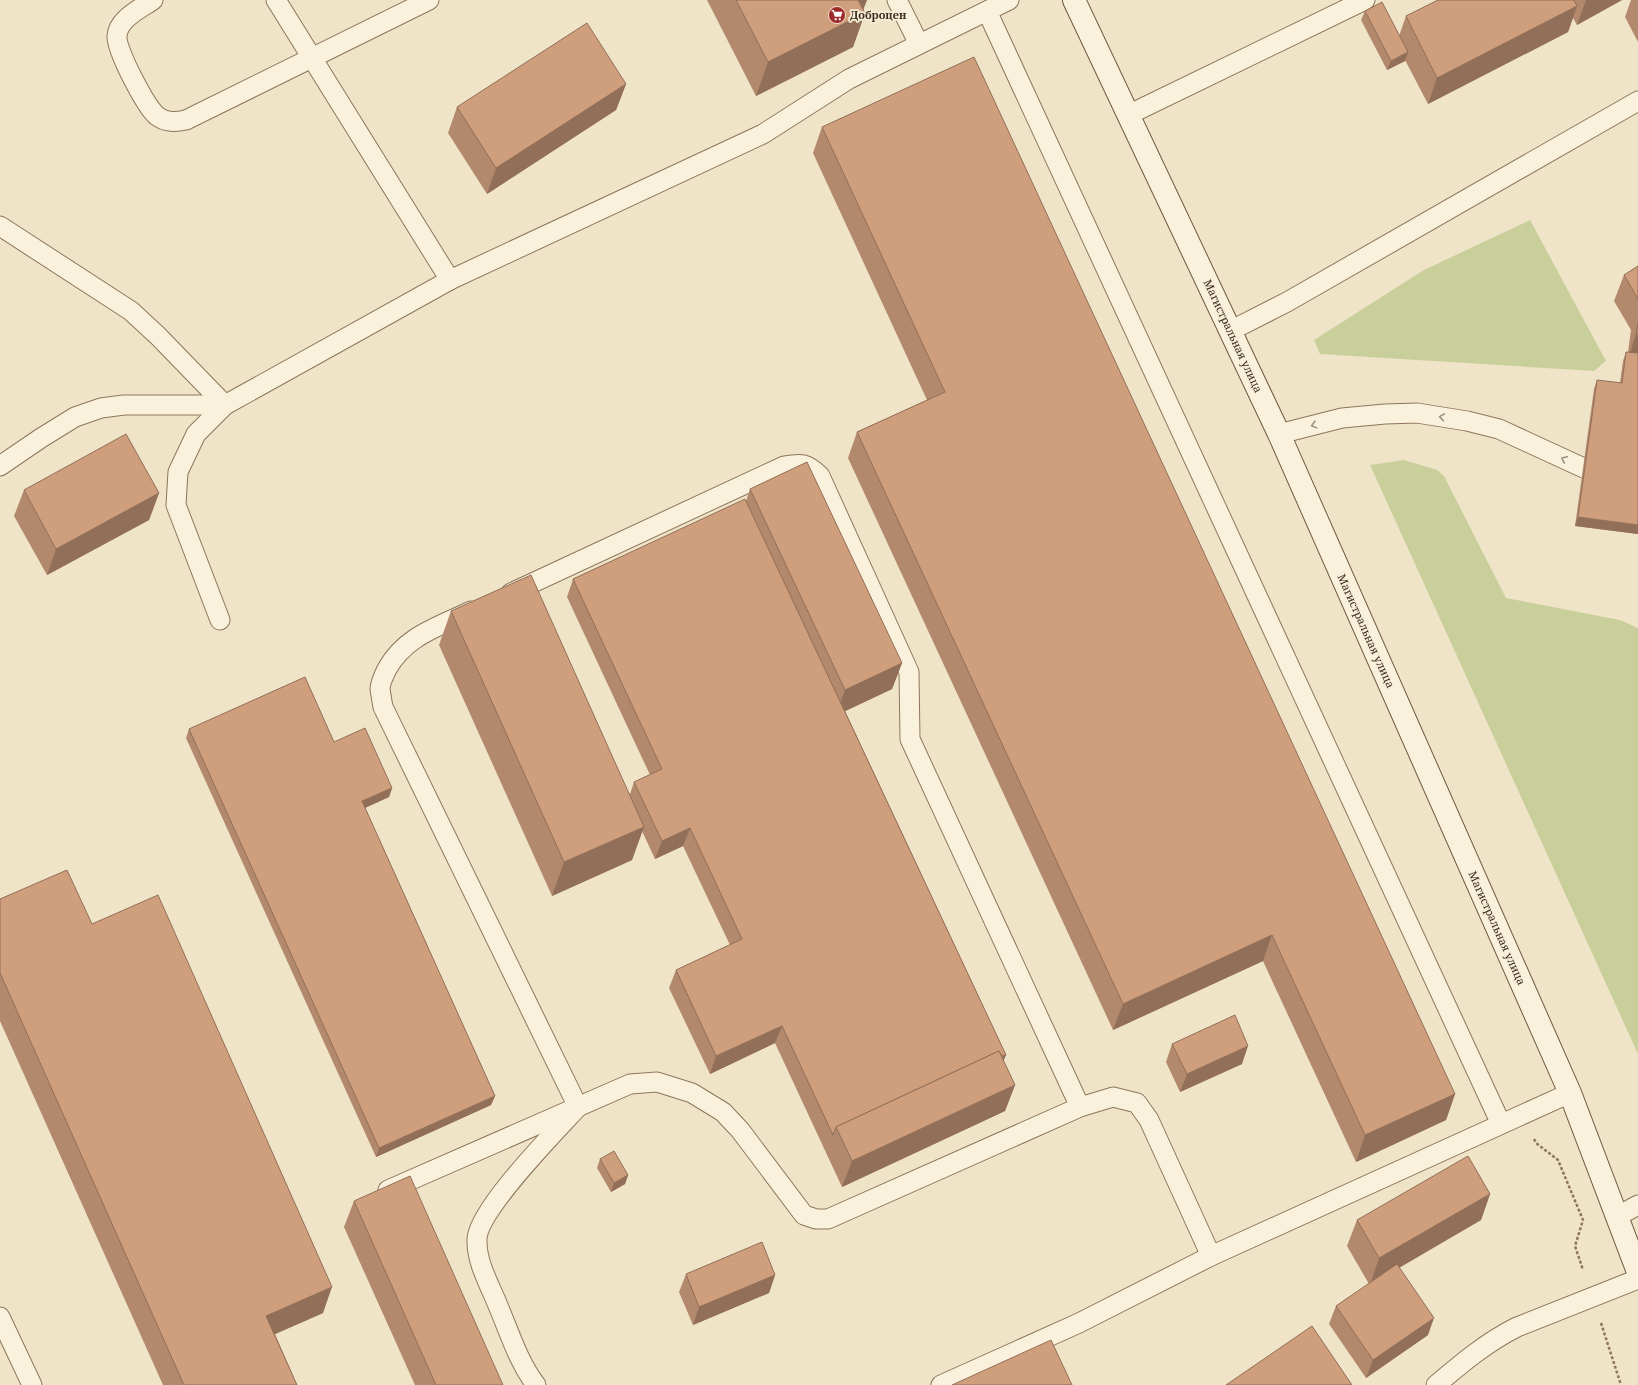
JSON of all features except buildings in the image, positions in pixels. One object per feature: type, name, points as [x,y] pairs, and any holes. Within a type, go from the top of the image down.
[{"type":"main road","name":"Магистральная улица","points":[[1074,0],[1279,434],[1570,1093],[1638,1272]]},
{"type":"lane","points":[[153,0],[131,15],[122,24],[117,36],[120,52],[148,106],[158,117],[172,122],[186,120],[429,0]]},
{"type":"lane","points":[[276,0],[450,280]]},
{"type":"lane","points":[[897,0],[919,44]]},
{"type":"lane","points":[[220,620],[176,505],[178,472],[196,434],[224,405],[450,280],[763,134],[849,79],[1009,0]]},
{"type":"lane","points":[[1128,115],[1364,0]]},
{"type":"lane","points":[[987,11],[1501,1124]]},
{"type":"lane","points":[[1230,331],[1287,302],[1638,101]]},
{"type":"lane","points":[[0,226],[131,311],[158,336],[224,405]]},
{"type":"lane","points":[[0,466],[75,417],[101,408],[124,405],[224,405]]},
{"type":"lane","points":[[1279,434],[1342,418],[1385,414],[1417,413],[1467,421],[1499,429],[1638,493]]},
{"type":"lane","points":[[578,1107],[383,708],[380,688],[384,674],[395,655],[421,634],[784,466],[798,464],[811,466],[820,476],[909,672],[910,739],[1080,1107]]},
{"type":"lane","points":[[374,1196],[630,1084],[657,1082],[692,1093],[723,1112],[740,1130],[804,1215],[816,1219],[828,1218],[1080,1107],[1113,1097],[1136,1103],[1149,1120],[1211,1256]]},
{"type":"lane","points":[[942,1385],[1079,1323],[1211,1256],[1570,1093]]},
{"type":"lane","points":[[536,1385],[522,1362],[480,1262],[477,1239],[479,1228],[495,1201],[578,1107]]},
{"type":"lane","points":[[1618,1216],[1638,1205]]},
{"type":"lane","points":[[1436,1385],[1478,1350],[1517,1327],[1638,1279]]},
{"type":"lane","points":[[0,1317],[32,1385]]},
{"type":"green space","points":[[1530,220],[1606,361],[1594,371],[1320,354],[1314,340],[1424,270]]},
{"type":"green space","points":[[1404,460],[1437,470],[1444,476],[1506,598],[1620,620],[1638,628],[1638,1054],[1370,465]]},
{"type":"place","name":"Доброцен","points":[[837,15]]}]
